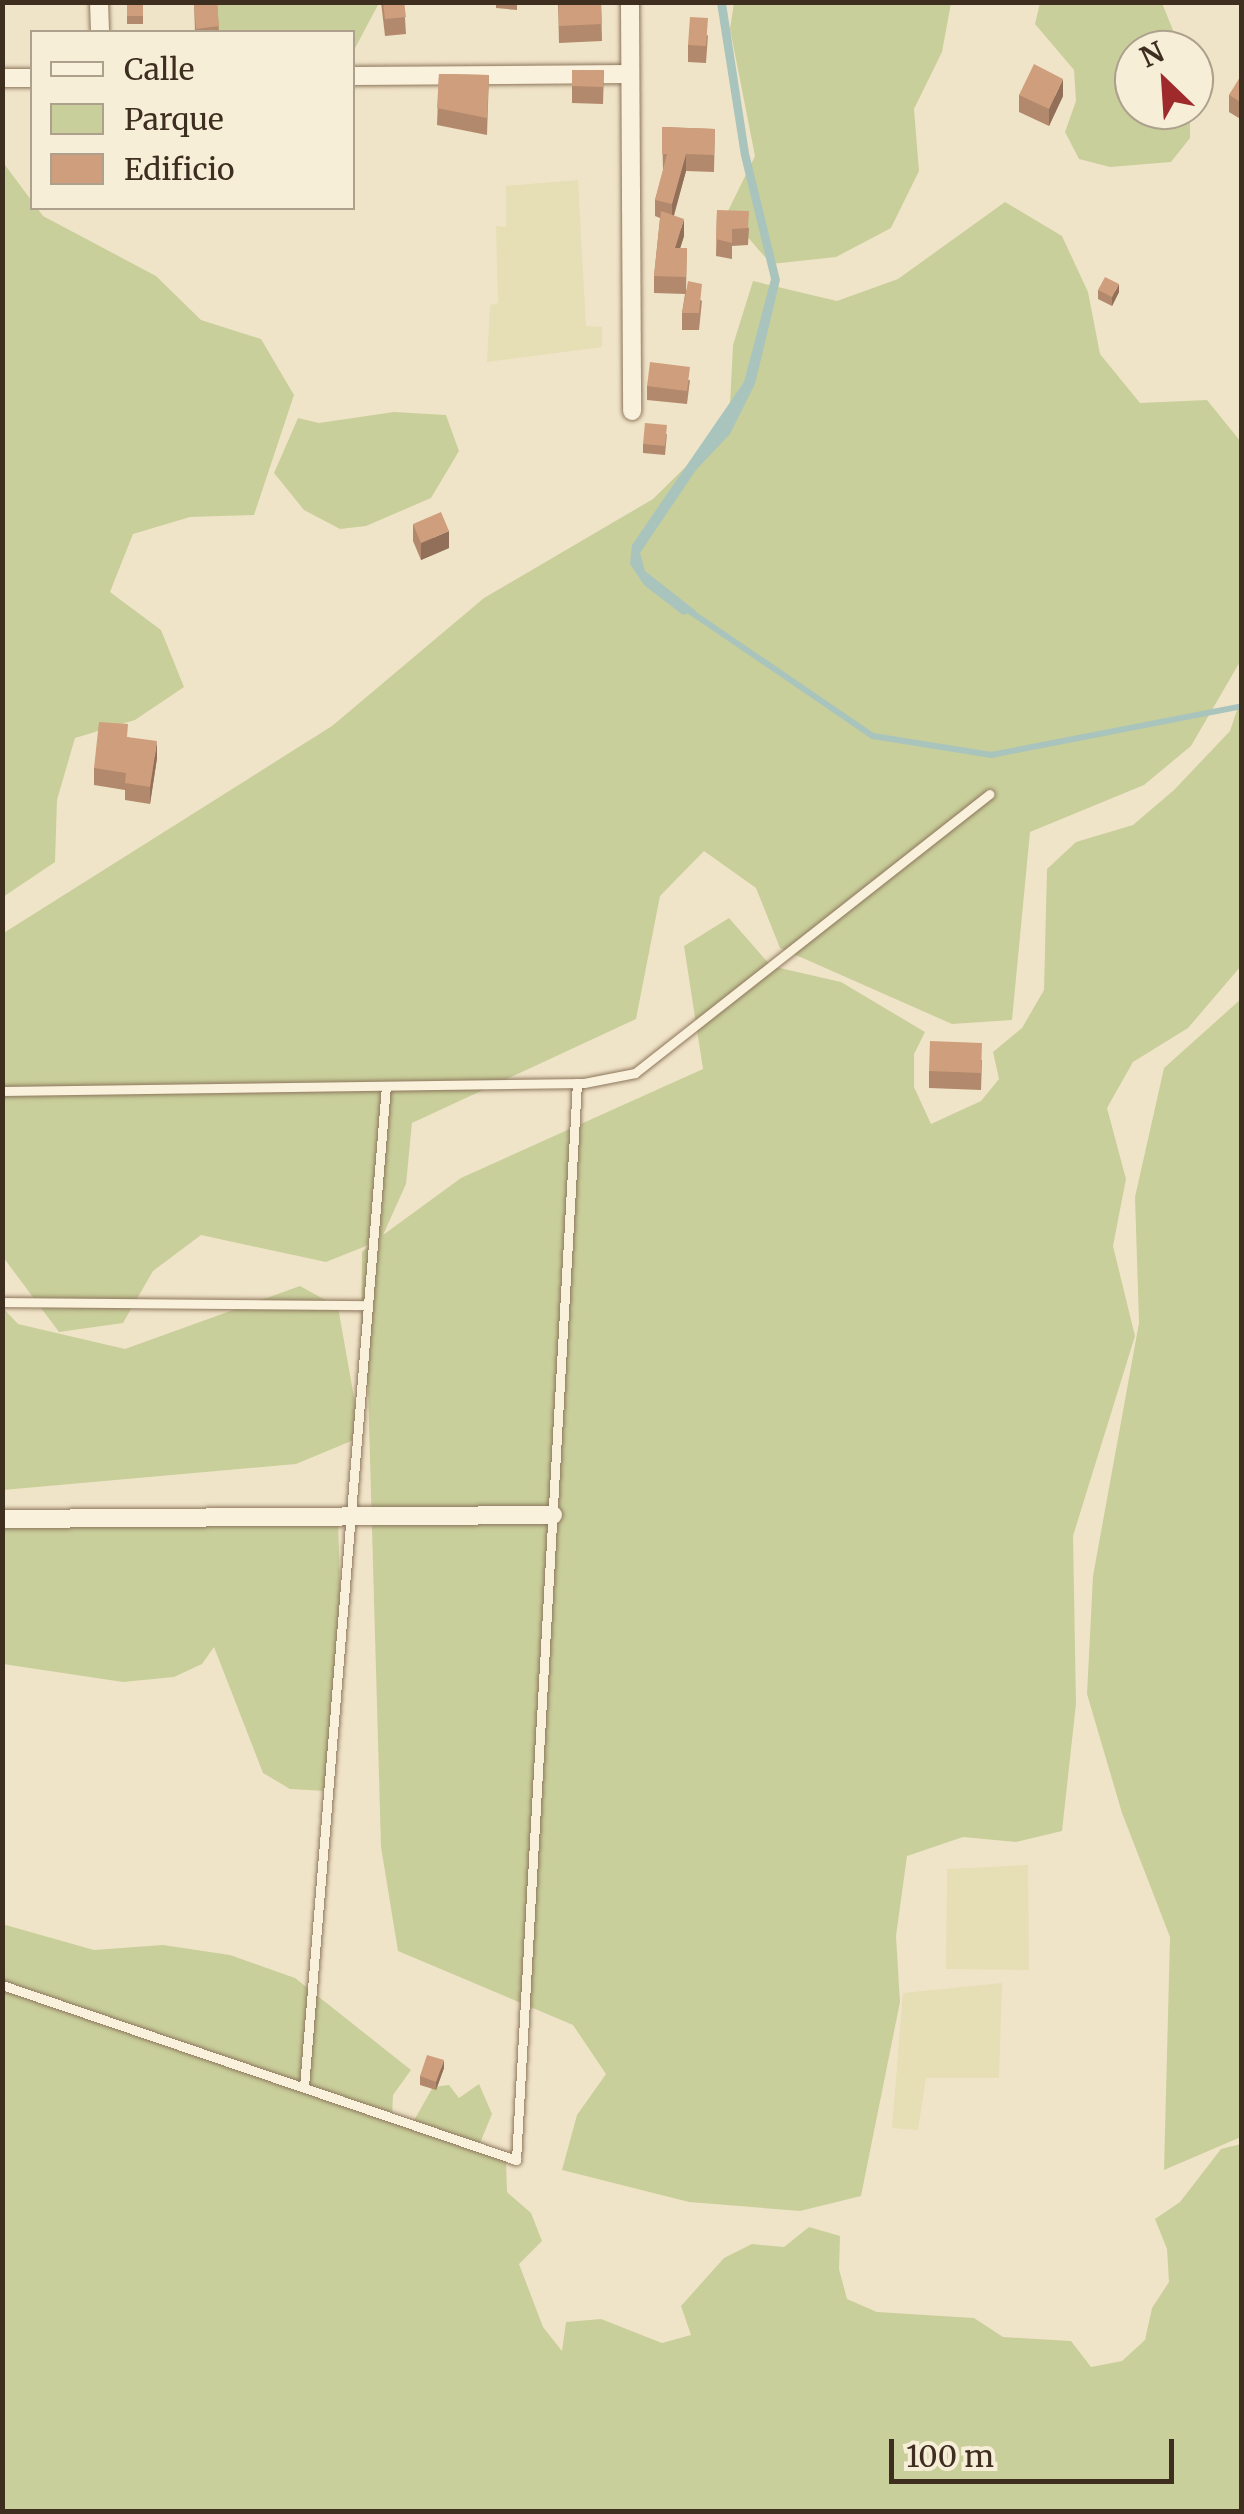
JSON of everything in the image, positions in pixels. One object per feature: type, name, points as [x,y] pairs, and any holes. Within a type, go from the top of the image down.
[{"type":"street","points":[[99,2],[100,30]]},
{"type":"street","points":[[630,2],[627,74],[632,411]]},
{"type":"street","points":[[355,76],[627,74]]},
{"type":"street","points":[[2,78],[30,78]]},
{"type":"street","points":[[2,1520],[554,1516]]},
{"type":"lane","points":[[2,1091],[577,1084],[635,1074],[989,794]]},
{"type":"lane","points":[[2,1985],[516,2160],[577,1084]]},
{"type":"lane","points":[[304,2087],[386,1086]]},
{"type":"lane","points":[[2,1302],[368,1304]]},
{"type":"shaded area","points":[[578,180],[586,326],[602,327],[602,347],[487,362],[490,305],[498,303],[496,226],[506,227],[506,186]]},
{"type":"shaded area","points":[[1028,1865],[1029,1970],[946,1969],[947,1869]]},
{"type":"shaded area","points":[[1002,1983],[999,2078],[926,2078],[918,2130],[892,2128],[903,1993]]},
{"type":"green space","points":[[205,3],[379,3],[355,48],[355,30],[207,30]]},
{"type":"green space","points":[[734,3],[951,3],[942,52],[914,109],[919,171],[891,228],[836,257],[771,264],[727,213],[755,156],[730,29]]},
{"type":"green space","points":[[1040,3],[1162,3],[1173,30],[1114,30],[1114,130],[1190,130],[1190,138],[1171,162],[1110,167],[1079,159],[1065,132],[1076,101],[1074,70],[1035,24]]},
{"type":"green space","points":[[2,161],[30,199],[30,210],[39,210],[43,216],[156,276],[201,320],[261,339],[294,395],[254,515],[190,517],[133,534],[110,592],[161,630],[184,687],[135,720],[75,738],[57,800],[55,862],[3,897]]},
{"type":"green space","points":[[1005,202],[1062,236],[1088,292],[1100,354],[1140,403],[1207,400],[1241,442],[1241,660],[1191,746],[1144,785],[1030,832],[1012,1020],[952,1024],[780,948],[756,888],[704,851],[660,896],[636,1019],[412,1123],[406,1184],[383,1235],[461,1178],[703,1069],[684,946],[729,918],[771,966],[841,982],[925,1032],[914,1054],[914,1087],[931,1124],[981,1101],[999,1079],[993,1052],[1022,1028],[1044,990],[1047,869],[1076,842],[1133,825],[1174,790],[1230,731],[1241,698],[1241,966],[1188,1028],[1133,1062],[1107,1108],[1126,1179],[1113,1246],[1135,1336],[1073,1536],[1076,1704],[1062,1831],[1016,1842],[963,1837],[907,1856],[896,1936],[900,2002],[861,2196],[800,2211],[689,2202],[562,2170],[577,2115],[606,2074],[573,2025],[398,1951],[381,1847],[368,1388],[361,1351],[362,1252],[371,1244],[326,1262],[201,1235],[153,1271],[123,1323],[59,1332],[3,1257],[2,934],[332,726],[484,598],[653,499],[729,424],[733,345],[753,281],[837,301],[898,279]]},
{"type":"green space","points":[[394,412],[446,415],[459,451],[431,498],[366,526],[340,529],[304,510],[274,473],[298,418],[319,423]]},
{"type":"green space","points":[[1241,999],[1241,2137],[1164,2170],[1170,1937],[1122,1813],[1087,1694],[1093,1576],[1139,1323],[1135,1197],[1164,1068]]},
{"type":"green space","points":[[300,1286],[338,1307],[361,1437],[296,1464],[3,1490],[2,1307],[18,1324],[125,1349]]},
{"type":"green space","points":[[338,1521],[341,1619],[326,1791],[290,1789],[263,1773],[214,1647],[202,1664],[174,1677],[123,1682],[3,1664],[2,1522]]},
{"type":"green space","points":[[2,1924],[94,1950],[163,1945],[230,1955],[295,1978],[411,2070],[393,2095],[392,2117],[413,2122],[433,2087],[449,2085],[459,2098],[479,2084],[492,2114],[480,2143],[506,2160],[507,2192],[531,2213],[542,2241],[519,2264],[543,2327],[562,2351],[566,2322],[601,2319],[662,2343],[691,2335],[681,2306],[724,2258],[752,2244],[784,2247],[809,2227],[840,2236],[839,2269],[847,2299],[877,2312],[974,2318],[1003,2337],[1071,2341],[1091,2367],[1122,2361],[1145,2340],[1152,2308],[1169,2282],[1167,2249],[1155,2219],[1180,2202],[1221,2149],[1241,2144],[1241,2511],[3,2511]]},
{"type":"water","points":[[717,3],[726,3],[749,153],[780,280],[755,384],[730,434],[696,470],[640,553],[645,571],[696,611],[683,615],[644,585],[630,564],[632,545],[744,382],[771,279],[741,156]]},
{"type":"building","points":[[127,2],[143,2],[143,16],[127,16]]},
{"type":"building","points":[[194,2],[217,2],[219,26],[196,29]]},
{"type":"building","points":[[383,2],[404,2],[406,17],[385,19]]},
{"type":"building","points":[[559,2],[601,2],[602,24],[559,26]]},
{"type":"building","points":[[690,17],[708,18],[706,46],[688,45]]},
{"type":"building","points":[[1034,64],[1063,79],[1049,109],[1019,95]]},
{"type":"building","points":[[572,70],[604,70],[603,87],[572,86]]},
{"type":"building","points":[[439,74],[489,75],[487,118],[437,108]]},
{"type":"building","points":[[1242,78],[1242,103],[1229,95]]},
{"type":"building","points":[[662,127],[715,129],[714,155],[686,154],[672,204],[655,200],[667,154],[662,154]]},
{"type":"building","points":[[717,210],[749,211],[748,228],[732,229],[732,243],[716,239]]},
{"type":"building","points":[[661,211],[684,219],[675,248],[687,248],[686,277],[654,276]]},
{"type":"building","points":[[1105,277],[1119,284],[1112,297],[1098,290]]},
{"type":"building","points":[[688,281],[702,284],[699,313],[682,313]]},
{"type":"building","points":[[650,362],[690,367],[687,391],[647,386]]},
{"type":"building","points":[[645,423],[667,425],[665,446],[643,444]]},
{"type":"building","points":[[441,512],[449,531],[421,543],[413,524]]},
{"type":"building","points":[[99,722],[128,724],[127,737],[157,741],[150,787],[125,783],[126,773],[94,768]]},
{"type":"building","points":[[930,1041],[982,1043],[981,1073],[929,1071]]},
{"type":"building","points":[[427,2055],[444,2060],[436,2082],[420,2076]]},
{"type":"waterway","points":[[688,610],[873,736],[991,755],[1242,706]]}]
